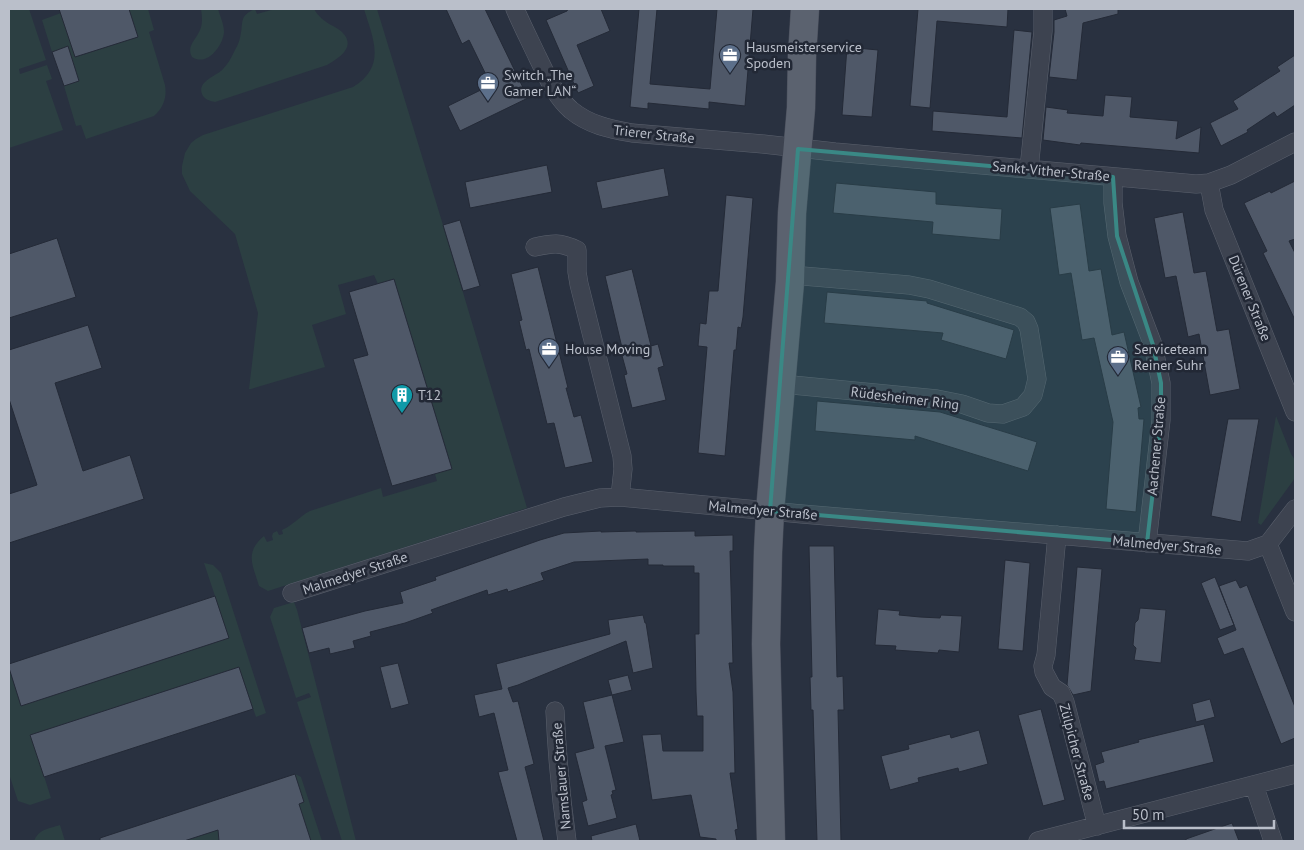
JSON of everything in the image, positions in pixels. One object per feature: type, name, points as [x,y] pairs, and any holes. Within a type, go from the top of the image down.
[{"type":"main road","points":[[771,841],[766,644],[770,511],[790,275],[792,213],[801,108],[805,9]]},
{"type":"street","name":"Trierer Straße","points":[[515,9],[558,95],[570,110],[596,125],[632,133],[798,149]]},
{"type":"street","points":[[1030,169],[1043,31],[1043,9]]},
{"type":"street","name":"Sankt-Vither-Straße","points":[[798,149],[1196,184],[1209,183],[1231,175],[1295,142]]},
{"type":"street","name":"Aachener Straße","points":[[1113,177],[1113,203],[1117,236],[1129,282],[1153,345],[1161,383],[1161,420],[1147,543]]},
{"type":"street","name":"Dürener Straße","points":[[1209,183],[1214,210],[1295,412]]},
{"type":"street","points":[[535,247],[549,244],[565,244],[577,250],[579,284],[622,456],[623,469],[620,497]]},
{"type":"street","name":"Rüdesheimer Ring","points":[[782,384],[937,399],[962,404],[988,413],[1002,414],[1023,406],[1033,395],[1037,379],[1029,329],[1026,322],[1020,317],[929,289],[909,285],[790,275]]},
{"type":"street","name":"Malmedyer Straße","points":[[292,594],[600,498],[620,497],[1248,551],[1268,544]]},
{"type":"street","points":[[1295,509],[1268,544],[1295,612]]},
{"type":"street","name":"Zülpicher Straße","points":[[1057,535],[1046,655],[1043,666],[1052,687],[1061,693],[1065,702],[1096,826]]},
{"type":"street","name":"Namslauer Straße","points":[[555,711],[556,746],[567,841]]},
{"type":"street","points":[[1038,841],[1295,774]]},
{"type":"street","points":[[1254,785],[1273,841]]},
{"type":"highlighted area","points":[[798,149],[1113,177],[1117,236],[1153,345],[1161,383],[1161,420],[1147,543],[770,511]]},
{"type":"shaded area","points":[[9,9],[29,9],[46,60],[19,69],[20,74],[47,65],[52,79],[46,81],[63,130],[9,148]]},
{"type":"shaded area","points":[[129,9],[148,9],[154,30],[149,32],[165,85],[166,94],[164,102],[154,116],[86,139],[81,125],[76,126],[64,86],[79,81],[68,47],[52,52],[42,20],[61,13],[76,57],[138,37]]},
{"type":"shaded area","points":[[201,9],[218,9],[224,32],[221,43],[213,54],[203,59],[198,59],[192,57],[190,50],[201,27]]},
{"type":"shaded area","points":[[255,9],[257,14],[275,9],[314,9],[317,14],[346,37],[348,42],[345,52],[327,65],[215,102],[207,100],[202,94],[202,86],[228,63],[239,42],[244,17]]},
{"type":"shaded area","points":[[364,9],[377,9],[527,508],[268,591],[259,586],[252,560],[254,548],[264,536],[267,542],[273,540],[273,533],[277,531],[279,535],[283,534],[282,530],[310,511],[381,488],[383,497],[437,481],[435,474],[452,468],[394,279],[378,284],[374,275],[338,285],[346,314],[312,325],[325,367],[249,389],[258,313],[235,234],[190,191],[182,174],[185,153],[191,143],[203,135],[353,87],[364,79],[374,61],[375,51]]},
{"type":"shaded area","points":[[1276,416],[1295,460],[1295,478],[1261,525],[1258,523]]},
{"type":"shaded area","points":[[204,563],[213,565],[221,573],[266,713],[256,717],[239,667],[31,735],[51,798],[30,805],[18,801],[9,774],[9,668],[21,706],[229,638]]},
{"type":"shaded area","points":[[294,602],[356,841],[342,841],[297,702],[311,697],[309,693],[296,698],[270,617],[274,608]]},
{"type":"shaded area","points":[[295,774],[301,777],[322,841],[311,841],[308,832],[280,841],[184,841],[303,802]]},
{"type":"shaded area","points":[[60,825],[65,841],[34,841],[41,832]]},
{"type":"building","points":[[59,9],[129,9],[138,37],[75,57]]},
{"type":"building","points":[[446,9],[485,9],[528,98],[460,131],[448,106],[491,85],[469,40],[462,44]]},
{"type":"building","points":[[568,9],[601,9],[610,31],[577,45],[594,86],[578,93],[546,20]]},
{"type":"building","points":[[639,9],[657,9],[650,84],[710,89],[717,9],[753,9],[745,106],[709,102],[709,109],[648,103],[648,109],[630,107]]},
{"type":"building","points":[[918,9],[1008,9],[1007,27],[937,21],[930,108],[910,106]]},
{"type":"building","points":[[1065,9],[1118,9],[1118,14],[1083,23],[1077,80],[1049,77],[1054,20],[1067,16]]},
{"type":"building","points":[[1014,30],[1032,32],[1022,138],[932,131],[933,111],[1007,117]]},
{"type":"building","points":[[68,46],[79,81],[64,86],[52,52]]},
{"type":"building","points":[[847,47],[878,50],[872,117],[842,115]]},
{"type":"building","points":[[1295,55],[1295,105],[1277,117],[1274,112],[1247,130],[1248,132],[1221,146],[1210,123],[1238,109],[1233,101],[1280,71],[1277,67]]},
{"type":"building","points":[[1105,95],[1132,97],[1130,117],[1178,121],[1176,139],[1201,127],[1199,153],[1081,143],[1080,145],[1043,140],[1046,107],[1068,110],[1067,113],[1103,116]]},
{"type":"building","points":[[547,165],[552,192],[470,208],[465,182]]},
{"type":"building","points":[[664,168],[669,196],[602,209],[596,182]]},
{"type":"building","points":[[1295,181],[1295,239],[1289,241],[1295,253],[1295,320],[1263,253],[1267,251],[1244,203],[1270,191],[1271,193]]},
{"type":"building","points":[[836,183],[936,192],[936,204],[1002,209],[1000,240],[932,234],[933,222],[833,213]]},
{"type":"building","points":[[726,195],[753,198],[743,317],[741,328],[738,327],[736,350],[734,350],[725,456],[698,453],[707,347],[698,346],[700,323],[706,324],[709,291],[718,291]]},
{"type":"building","points":[[1080,204],[1089,271],[1101,269],[1112,335],[1124,332],[1141,407],[1138,408],[1139,419],[1144,419],[1136,512],[1106,509],[1113,422],[1094,338],[1082,340],[1071,273],[1059,275],[1050,208]]},
{"type":"building","points":[[1183,212],[1194,273],[1206,271],[1217,331],[1229,329],[1240,389],[1210,395],[1199,334],[1188,337],[1176,276],[1165,278],[1154,218]]},
{"type":"building","points":[[460,220],[480,286],[463,291],[443,225]]},
{"type":"building","points":[[57,238],[76,297],[9,318],[9,254]]},
{"type":"building","points":[[538,267],[574,417],[581,415],[593,462],[565,468],[554,423],[547,424],[529,349],[526,350],[519,321],[522,320],[511,274]]},
{"type":"building","points":[[632,269],[651,346],[658,344],[664,366],[658,368],[666,400],[632,408],[624,375],[627,374],[621,352],[623,352],[605,276]]},
{"type":"building","name":"T12","points":[[394,279],[452,469],[392,486],[353,359],[368,355],[349,292]]},
{"type":"building","points":[[827,292],[927,301],[927,303],[1014,330],[1006,359],[941,340],[943,333],[824,323]]},
{"type":"building","points":[[88,325],[102,368],[55,383],[83,471],[130,455],[144,499],[9,543],[9,494],[37,485],[9,399],[9,350]]},
{"type":"building","points":[[817,401],[940,412],[1037,442],[1028,471],[915,436],[915,440],[815,431]]},
{"type":"building","points":[[1228,419],[1259,419],[1241,522],[1211,516]]},
{"type":"building","points":[[695,531],[695,536],[733,535],[733,551],[730,551],[733,663],[729,663],[733,692],[735,773],[730,773],[738,829],[735,830],[737,841],[716,841],[716,839],[700,837],[691,795],[652,800],[642,735],[661,734],[663,751],[703,751],[703,716],[697,716],[696,692],[695,634],[699,634],[699,573],[694,573],[694,566],[648,565],[648,559],[574,562],[541,573],[544,580],[508,592],[507,589],[488,595],[487,590],[431,610],[433,613],[370,632],[371,636],[353,641],[355,648],[330,654],[329,648],[309,653],[302,628],[403,603],[400,592],[436,580],[435,577],[540,540],[564,533]]},
{"type":"building","points":[[809,546],[834,546],[837,677],[843,676],[844,710],[838,710],[841,841],[817,841],[813,710],[811,710],[810,677],[812,677]]},
{"type":"building","points":[[1005,560],[1030,563],[1023,651],[998,649]]},
{"type":"building","points":[[1077,567],[1102,569],[1091,691],[1073,695],[1067,685]]},
{"type":"building","points":[[1215,577],[1234,625],[1220,630],[1201,583]]},
{"type":"building","points":[[1236,580],[1240,588],[1247,585],[1295,707],[1295,738],[1281,744],[1243,648],[1224,655],[1217,638],[1236,630],[1219,586]]},
{"type":"building","points":[[215,596],[229,638],[21,706],[9,664]]},
{"type":"building","points":[[1140,608],[1166,610],[1161,663],[1134,660],[1136,648],[1133,645],[1135,623],[1138,620]]},
{"type":"building","points":[[878,609],[900,611],[899,615],[920,617],[962,616],[959,652],[939,650],[938,653],[895,650],[896,646],[875,645]]},
{"type":"building","points":[[643,615],[653,668],[633,673],[626,641],[508,688],[513,702],[518,701],[534,764],[525,767],[544,841],[517,841],[498,772],[508,770],[494,713],[479,717],[474,695],[502,689],[496,664],[610,634],[608,620]]},
{"type":"building","points":[[398,663],[409,704],[391,709],[380,667]]},
{"type":"building","points":[[239,667],[253,709],[44,777],[30,735]]},
{"type":"building","points":[[628,675],[632,690],[612,695],[608,680]]},
{"type":"building","points":[[612,695],[624,742],[605,746],[616,790],[612,791],[613,794],[611,795],[617,818],[588,826],[582,802],[587,800],[575,753],[594,748],[583,702]]},
{"type":"building","points":[[1210,699],[1215,717],[1196,722],[1192,704]]},
{"type":"building","points":[[1041,709],[1065,800],[1043,806],[1018,715]]},
{"type":"building","points":[[1204,724],[1214,762],[1106,789],[1104,781],[1099,782],[1095,765],[1104,762],[1101,752],[1139,742],[1138,740]]},
{"type":"building","points":[[979,730],[988,764],[959,772],[958,768],[918,778],[919,782],[890,790],[881,756],[909,749],[908,745],[950,734],[951,738]]},
{"type":"building","points":[[295,774],[304,802],[299,804],[311,841],[219,841],[218,830],[184,841],[100,841],[100,838]]},
{"type":"building","points":[[1232,823],[1239,841],[1186,841],[1186,839]]},
{"type":"building","points":[[636,824],[640,841],[592,841],[591,836]]},
{"type":"place","name":"Hausmeisterservice Spoden","points":[[730,74]]},
{"type":"place","name":"Switch „The Gamer LAN“","points":[[488,102]]},
{"type":"place","name":"House Moving","points":[[549,368]]},
{"type":"place","name":"Serviceteam Reiner Suhr","points":[[1118,376]]},
{"type":"place","name":"T12","points":[[402,414]]}]
